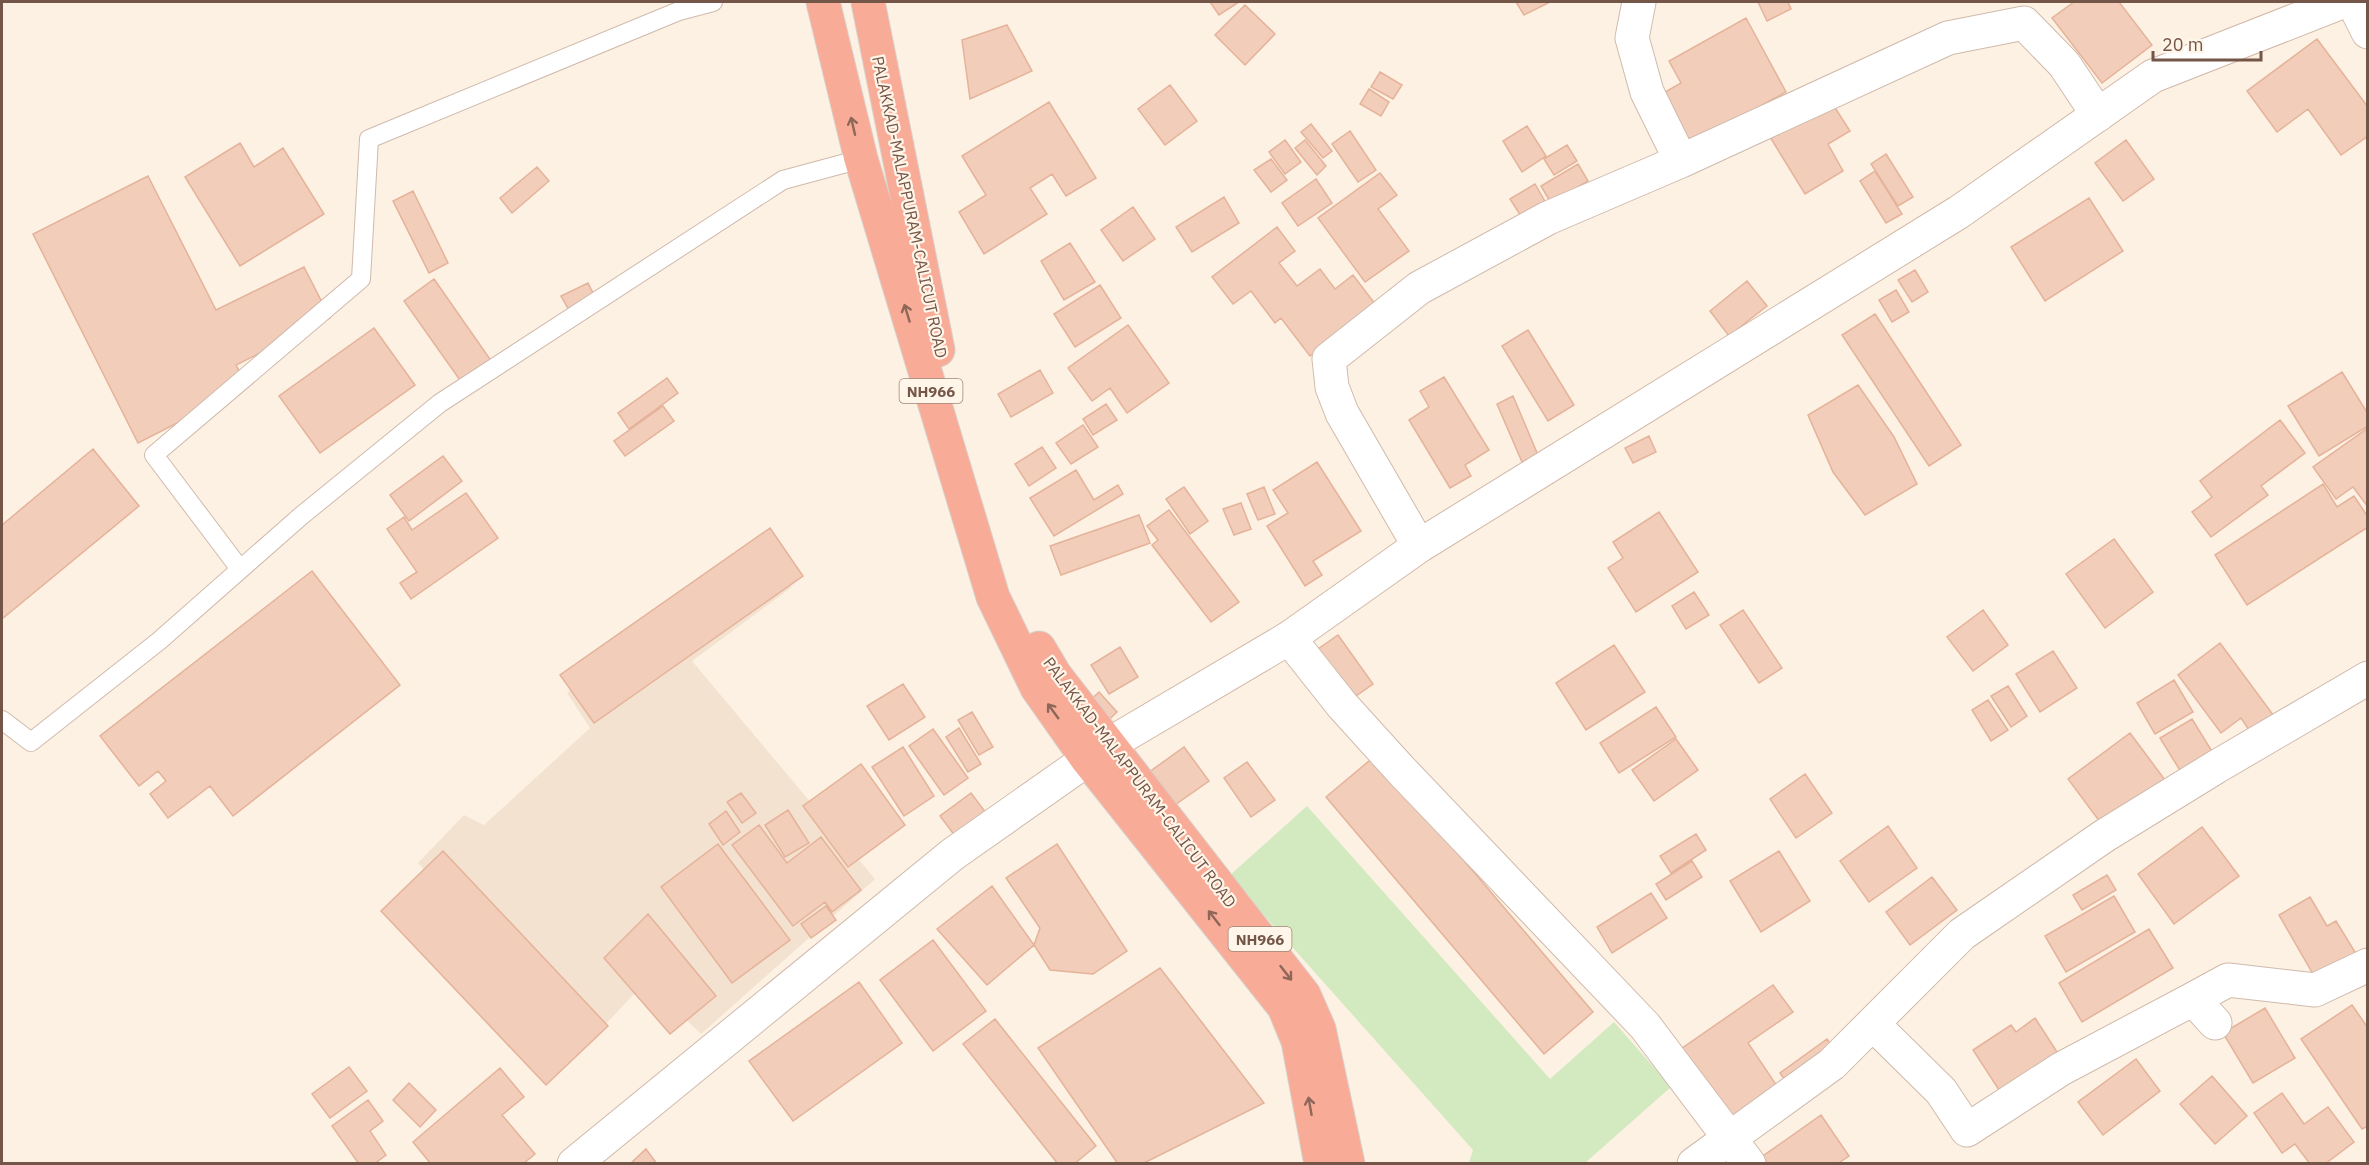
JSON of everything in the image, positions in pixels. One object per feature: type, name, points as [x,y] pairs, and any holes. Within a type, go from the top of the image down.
[{"type":"highway","name":"PALAKKAD-MALAPPURAM-CALICUT ROAD","points":[[824,2],[861,159],[993,597],[1037,688],[1098,752],[1304,996],[1319,1029],[1348,1164]]},
{"type":"highway","name":"PALAKKAD-MALAPPURAM-CALICUT ROAD","points":[[868,2],[936,339],[967,457],[1000,566],[1026,626],[1098,752],[1284,1006],[1298,1041],[1321,1164]]},
{"type":"street","points":[[1640,2],[1632,38],[1647,92],[1681,161]]},
{"type":"street","points":[[574,1164],[953,854],[1098,752],[1289,638],[1419,546],[1959,212],[2153,76],[2342,2]]},
{"type":"street","points":[[2353,2],[2367,32]]},
{"type":"street","points":[[1419,546],[1342,413],[1332,387],[1329,359],[1419,288],[1548,218],[1681,161],[1948,38],[2024,23],[2064,64],[2098,115]]},
{"type":"street","points":[[1289,638],[1342,705],[1400,769],[1646,1026],[1749,1164]]},
{"type":"street","points":[[1694,1164],[1832,1064],[1874,1025],[1962,934],[2104,836],[2216,766],[2367,678]]},
{"type":"street","points":[[1874,1025],[1941,1091],[1967,1130],[2061,1070],[2228,980],[2316,990],[2367,965]]},
{"type":"street","points":[[2193,999],[2215,1023]]},
{"type":"lane","points":[[240,569],[154,455],[362,279],[369,139],[679,11],[713,2]]},
{"type":"lane","points":[[2,720],[31,742],[159,641],[301,516],[440,403],[783,180],[861,159]]},
{"type":"shaded area","points":[[762,541],[792,587],[692,661],[875,879],[701,1034],[646,981],[591,1040],[418,863],[464,815],[484,825],[590,728],[567,693]]},
{"type":"green space","points":[[1307,806],[1550,1079],[1614,1022],[1671,1087],[1585,1163],[1469,1163],[1473,1150],[1229,876]]},
{"type":"building","points":[[1210,2],[1239,2],[1219,15]]},
{"type":"building","points":[[1516,2],[1550,2],[1524,15]]},
{"type":"building","points":[[1758,2],[1788,2],[1791,9],[1767,21]]},
{"type":"building","points":[[2074,2],[2119,2],[2152,45],[2102,83],[2052,18]]},
{"type":"building","points":[[1245,5],[1275,34],[1245,65],[1215,35]]},
{"type":"building","points":[[1746,18],[1786,92],[1687,146],[1660,95],[1681,83],[1669,61]]},
{"type":"building","points":[[1007,25],[1032,71],[970,99],[962,40]]},
{"type":"building","points":[[2317,39],[2368,107],[2368,136],[2341,155],[2308,109],[2277,132],[2247,91]]},
{"type":"building","points":[[1380,72],[1402,85],[1393,99],[1371,87]]},
{"type":"building","points":[[1170,85],[1197,121],[1165,145],[1138,109]]},
{"type":"building","points":[[1369,89],[1389,102],[1381,116],[1360,104]]},
{"type":"building","points":[[1830,100],[1850,131],[1828,144],[1843,171],[1805,194],[1770,137]]},
{"type":"building","points":[[1049,102],[1096,178],[1066,196],[1052,174],[1030,188],[1047,214],[984,254],[959,212],[986,195],[962,156]]},
{"type":"building","points":[[1311,124],[1332,151],[1323,158],[1301,132]]},
{"type":"building","points":[[1527,126],[1546,156],[1522,172],[1503,141]]},
{"type":"building","points":[[1350,131],[1376,170],[1358,182],[1332,144]]},
{"type":"building","points":[[1285,140],[1301,162],[1285,174],[1269,152]]},
{"type":"building","points":[[1305,140],[1326,166],[1317,175],[1295,148]]},
{"type":"building","points":[[2126,140],[2154,179],[2123,201],[2095,163]]},
{"type":"building","points":[[240,143],[254,167],[283,148],[324,214],[240,266],[185,177]]},
{"type":"building","points":[[1567,145],[1577,161],[1554,175],[1544,159]]},
{"type":"building","points":[[1886,154],[1913,197],[1898,206],[1871,164]]},
{"type":"building","points":[[1271,159],[1287,180],[1271,192],[1254,170]]},
{"type":"building","points":[[1578,164],[1588,181],[1551,203],[1541,186]]},
{"type":"building","points":[[537,167],[549,181],[512,213],[500,198]]},
{"type":"building","points":[[1875,171],[1902,214],[1886,223],[1860,181]]},
{"type":"building","points":[[1380,173],[1397,195],[1378,209],[1409,251],[1365,282],[1318,218]]},
{"type":"building","points":[[148,176],[216,310],[304,267],[330,318],[236,365],[248,387],[138,443],[33,234]]},
{"type":"building","points":[[1316,179],[1332,203],[1298,226],[1282,203]]},
{"type":"building","points":[[1535,184],[1550,210],[1526,224],[1510,199]]},
{"type":"building","points":[[413,191],[448,263],[429,273],[393,201]]},
{"type":"building","points":[[1224,197],[1239,223],[1192,252],[1176,227]]},
{"type":"building","points":[[2089,198],[2123,251],[2045,301],[2011,247]]},
{"type":"building","points":[[1133,207],[1155,239],[1123,261],[1101,230]]},
{"type":"building","points":[[1277,227],[1295,251],[1279,263],[1297,286],[1320,269],[1335,289],[1353,275],[1376,305],[1310,356],[1281,318],[1275,323],[1251,291],[1233,304],[1212,277]]},
{"type":"building","points":[[1070,243],[1095,282],[1064,300],[1041,261]]},
{"type":"building","points":[[1915,270],[1928,292],[1912,302],[1898,280]]},
{"type":"building","points":[[434,279],[492,362],[462,383],[404,301]]},
{"type":"building","points":[[1747,281],[1767,306],[1729,336],[1710,311]]},
{"type":"building","points":[[588,283],[595,297],[569,310],[561,296]]},
{"type":"building","points":[[1100,285],[1121,318],[1075,347],[1054,314]]},
{"type":"building","points":[[1896,290],[1909,312],[1892,322],[1879,300]]},
{"type":"building","points":[[1875,314],[1961,445],[1929,466],[1842,335]]},
{"type":"building","points":[[1128,325],[1169,383],[1127,413],[1110,388],[1092,401],[1068,368]]},
{"type":"building","points":[[374,328],[415,385],[320,453],[279,396]]},
{"type":"building","points":[[1528,330],[1574,405],[1548,421],[1502,346]]},
{"type":"building","points":[[1040,370],[1053,393],[1011,417],[998,394]]},
{"type":"building","points":[[2342,372],[2368,414],[2368,426],[2319,456],[2288,406]]},
{"type":"building","points":[[1444,377],[1489,450],[1465,465],[1471,476],[1450,488],[1409,420],[1429,407],[1420,391]]},
{"type":"building","points":[[667,378],[678,393],[629,429],[618,413]]},
{"type":"building","points":[[1858,385],[1894,437],[1917,484],[1865,515],[1833,472],[1808,415]]},
{"type":"building","points":[[1513,396],[1538,455],[1522,462],[1497,404]]},
{"type":"building","points":[[1106,404],[1117,420],[1093,435],[1083,419]]},
{"type":"building","points":[[663,406],[674,421],[625,456],[614,441]]},
{"type":"building","points":[[2280,420],[2305,453],[2261,486],[2268,495],[2211,537],[2192,512],[2212,497],[2200,481]]},
{"type":"building","points":[[1083,425],[1098,447],[1071,464],[1056,443]]},
{"type":"building","points":[[2368,428],[2368,507],[2353,487],[2336,499],[2313,467]]},
{"type":"building","points":[[1649,436],[1656,452],[1633,463],[1625,448]]},
{"type":"building","points":[[1042,447],[1056,468],[1029,486],[1015,464]]},
{"type":"building","points":[[93,449],[139,506],[2,619],[2,525]]},
{"type":"building","points":[[443,456],[462,481],[409,521],[390,495]]},
{"type":"building","points":[[1317,462],[1361,531],[1313,561],[1322,575],[1305,586],[1267,526],[1288,513],[1273,490]]},
{"type":"building","points":[[1076,470],[1094,500],[1118,485],[1123,494],[1054,536],[1030,498]]},
{"type":"building","points":[[2323,484],[2337,507],[2354,496],[2368,517],[2368,527],[2247,605],[2215,555]]},
{"type":"building","points":[[1184,487],[1208,521],[1190,534],[1166,499]]},
{"type":"building","points":[[1264,487],[1275,514],[1258,520],[1247,494]]},
{"type":"building","points":[[466,493],[498,538],[411,599],[400,583],[417,572],[387,529],[404,517],[412,530]]},
{"type":"building","points":[[1241,503],[1251,529],[1234,535],[1223,509]]},
{"type":"building","points":[[1169,510],[1239,602],[1211,622],[1152,545],[1158,540],[1147,526]]},
{"type":"building","points":[[1659,512],[1698,572],[1636,612],[1608,568],[1623,558],[1613,542]]},
{"type":"building","points":[[1139,515],[1150,543],[1061,575],[1050,546]]},
{"type":"building","points":[[770,528],[803,576],[594,723],[560,675]]},
{"type":"building","points":[[2114,539],[2153,592],[2105,628],[2066,574]]},
{"type":"building","points":[[312,571],[400,685],[233,816],[210,786],[168,818],[150,794],[166,781],[158,771],[139,786],[100,736]]},
{"type":"building","points":[[1694,592],[1709,615],[1686,629],[1672,606]]},
{"type":"building","points":[[1743,610],[1782,668],[1759,683],[1720,625]]},
{"type":"building","points":[[1983,610],[2008,645],[1973,671],[1947,637]]},
{"type":"building","points":[[1338,635],[1373,684],[1346,703],[1311,654]]},
{"type":"building","points":[[2220,643],[2274,716],[2251,733],[2241,718],[2221,733],[2178,675]]},
{"type":"building","points":[[1614,645],[1645,692],[1586,730],[1556,683]]},
{"type":"building","points":[[1120,647],[1138,677],[1109,694],[1091,665]]},
{"type":"building","points":[[2053,651],[2077,688],[2040,712],[2016,674]]},
{"type":"building","points":[[2174,680],[2193,712],[2155,734],[2137,703]]},
{"type":"building","points":[[903,684],[925,717],[889,740],[867,706]]},
{"type":"building","points":[[2008,686],[2027,716],[2011,727],[1991,696]]},
{"type":"building","points":[[1099,692],[1117,712],[1101,727],[1083,707]]},
{"type":"building","points":[[1988,700],[2008,730],[1991,741],[1972,710]]},
{"type":"building","points":[[1656,707],[1676,737],[1619,773],[1600,743]]},
{"type":"building","points":[[972,712],[993,747],[979,755],[958,720]]},
{"type":"building","points":[[2192,719],[2213,753],[2181,772],[2160,738]]},
{"type":"building","points":[[959,728],[981,764],[968,772],[946,737]]},
{"type":"building","points":[[933,729],[968,778],[944,795],[909,746]]},
{"type":"building","points":[[2130,733],[2165,780],[2103,826],[2068,779]]},
{"type":"building","points":[[1676,739],[1698,770],[1654,801],[1632,770]]},
{"type":"building","points":[[903,747],[934,796],[904,816],[872,767]]},
{"type":"building","points":[[1184,747],[1209,781],[1169,809],[1145,775]]},
{"type":"building","points":[[1375,756],[1593,1012],[1544,1054],[1326,797]]},
{"type":"building","points":[[1247,762],[1275,800],[1251,817],[1224,778]]},
{"type":"building","points":[[861,764],[905,825],[848,867],[803,806]]},
{"type":"building","points":[[1805,774],[1832,813],[1796,838],[1770,799]]},
{"type":"building","points":[[741,793],[756,813],[742,823],[727,802]]},
{"type":"building","points":[[971,793],[986,813],[955,836],[940,816]]},
{"type":"building","points":[[788,810],[809,843],[785,857],[765,825]]},
{"type":"building","points":[[726,811],[740,832],[723,845],[709,824]]},
{"type":"building","points":[[759,825],[787,863],[821,837],[861,890],[832,912],[825,902],[793,926],[732,845]]},
{"type":"building","points":[[1888,826],[1917,868],[1869,902],[1840,861]]},
{"type":"building","points":[[2202,827],[2239,876],[2174,924],[2138,874]]},
{"type":"building","points":[[1696,834],[1706,850],[1671,873],[1660,856]]},
{"type":"building","points":[[718,844],[790,940],[732,983],[661,887]]},
{"type":"building","points":[[1057,844],[1127,951],[1093,974],[1050,970],[1034,945],[1040,928],[1006,878]]},
{"type":"building","points":[[443,851],[608,1026],[546,1085],[381,911]]},
{"type":"building","points":[[1779,851],[1810,901],[1761,932],[1730,881]]},
{"type":"building","points":[[1692,861],[1702,877],[1666,900],[1656,884]]},
{"type":"building","points":[[2107,875],[2116,890],[2082,910],[2073,895]]},
{"type":"building","points":[[1932,877],[1957,910],[1910,945],[1886,912]]},
{"type":"building","points":[[992,886],[1034,945],[987,985],[937,929]]},
{"type":"building","points":[[1651,893],[1667,918],[1612,953],[1597,927]]},
{"type":"building","points":[[2114,896],[2135,932],[2066,972],[2045,936]]},
{"type":"building","points":[[2310,897],[2327,926],[2336,921],[2358,957],[2317,981],[2279,915]]},
{"type":"building","points":[[826,906],[836,920],[811,938],[801,924]]},
{"type":"building","points":[[648,914],[716,996],[670,1034],[604,958]]},
{"type":"building","points":[[2149,929],[2173,968],[2082,1022],[2059,983]]},
{"type":"building","points":[[933,940],[986,1011],[933,1051],[880,980]]},
{"type":"building","points":[[1160,968],[1264,1103],[1142,1164],[1118,1164],[1038,1048]]},
{"type":"building","points":[[859,982],[902,1043],[793,1121],[749,1061]]},
{"type":"building","points":[[1773,985],[1793,1012],[1748,1043],[1781,1092],[1731,1127],[1678,1051]]},
{"type":"building","points":[[2352,1005],[2368,1028],[2368,1126],[2362,1129],[2301,1039]]},
{"type":"building","points":[[2265,1008],[2295,1058],[2253,1083],[2223,1033]]},
{"type":"building","points":[[2035,1018],[2059,1055],[2001,1093],[1973,1050],[2011,1025],[2016,1032]]},
{"type":"building","points":[[995,1019],[1096,1146],[1074,1164],[1058,1164],[963,1044]]},
{"type":"building","points":[[1827,1039],[1836,1052],[1788,1085],[1780,1073]]},
{"type":"building","points":[[2136,1059],[2160,1091],[2103,1135],[2078,1102]]},
{"type":"building","points":[[349,1067],[367,1091],[330,1118],[312,1094]]},
{"type":"building","points":[[500,1068],[524,1097],[502,1115],[535,1154],[523,1164],[431,1164],[413,1142]]},
{"type":"building","points":[[2212,1076],[2247,1116],[2215,1144],[2180,1104]]},
{"type":"building","points":[[409,1083],[436,1110],[420,1127],[393,1100]]},
{"type":"building","points":[[2282,1093],[2304,1124],[2328,1107],[2354,1142],[2325,1164],[2310,1164],[2295,1144],[2282,1153],[2254,1113]]},
{"type":"building","points":[[368,1100],[383,1121],[370,1131],[386,1155],[374,1164],[359,1164],[332,1126]]},
{"type":"building","points":[[1821,1115],[1849,1156],[1837,1164],[1764,1164],[1760,1158]]},
{"type":"building","points":[[646,1149],[657,1164],[630,1164]]}]
